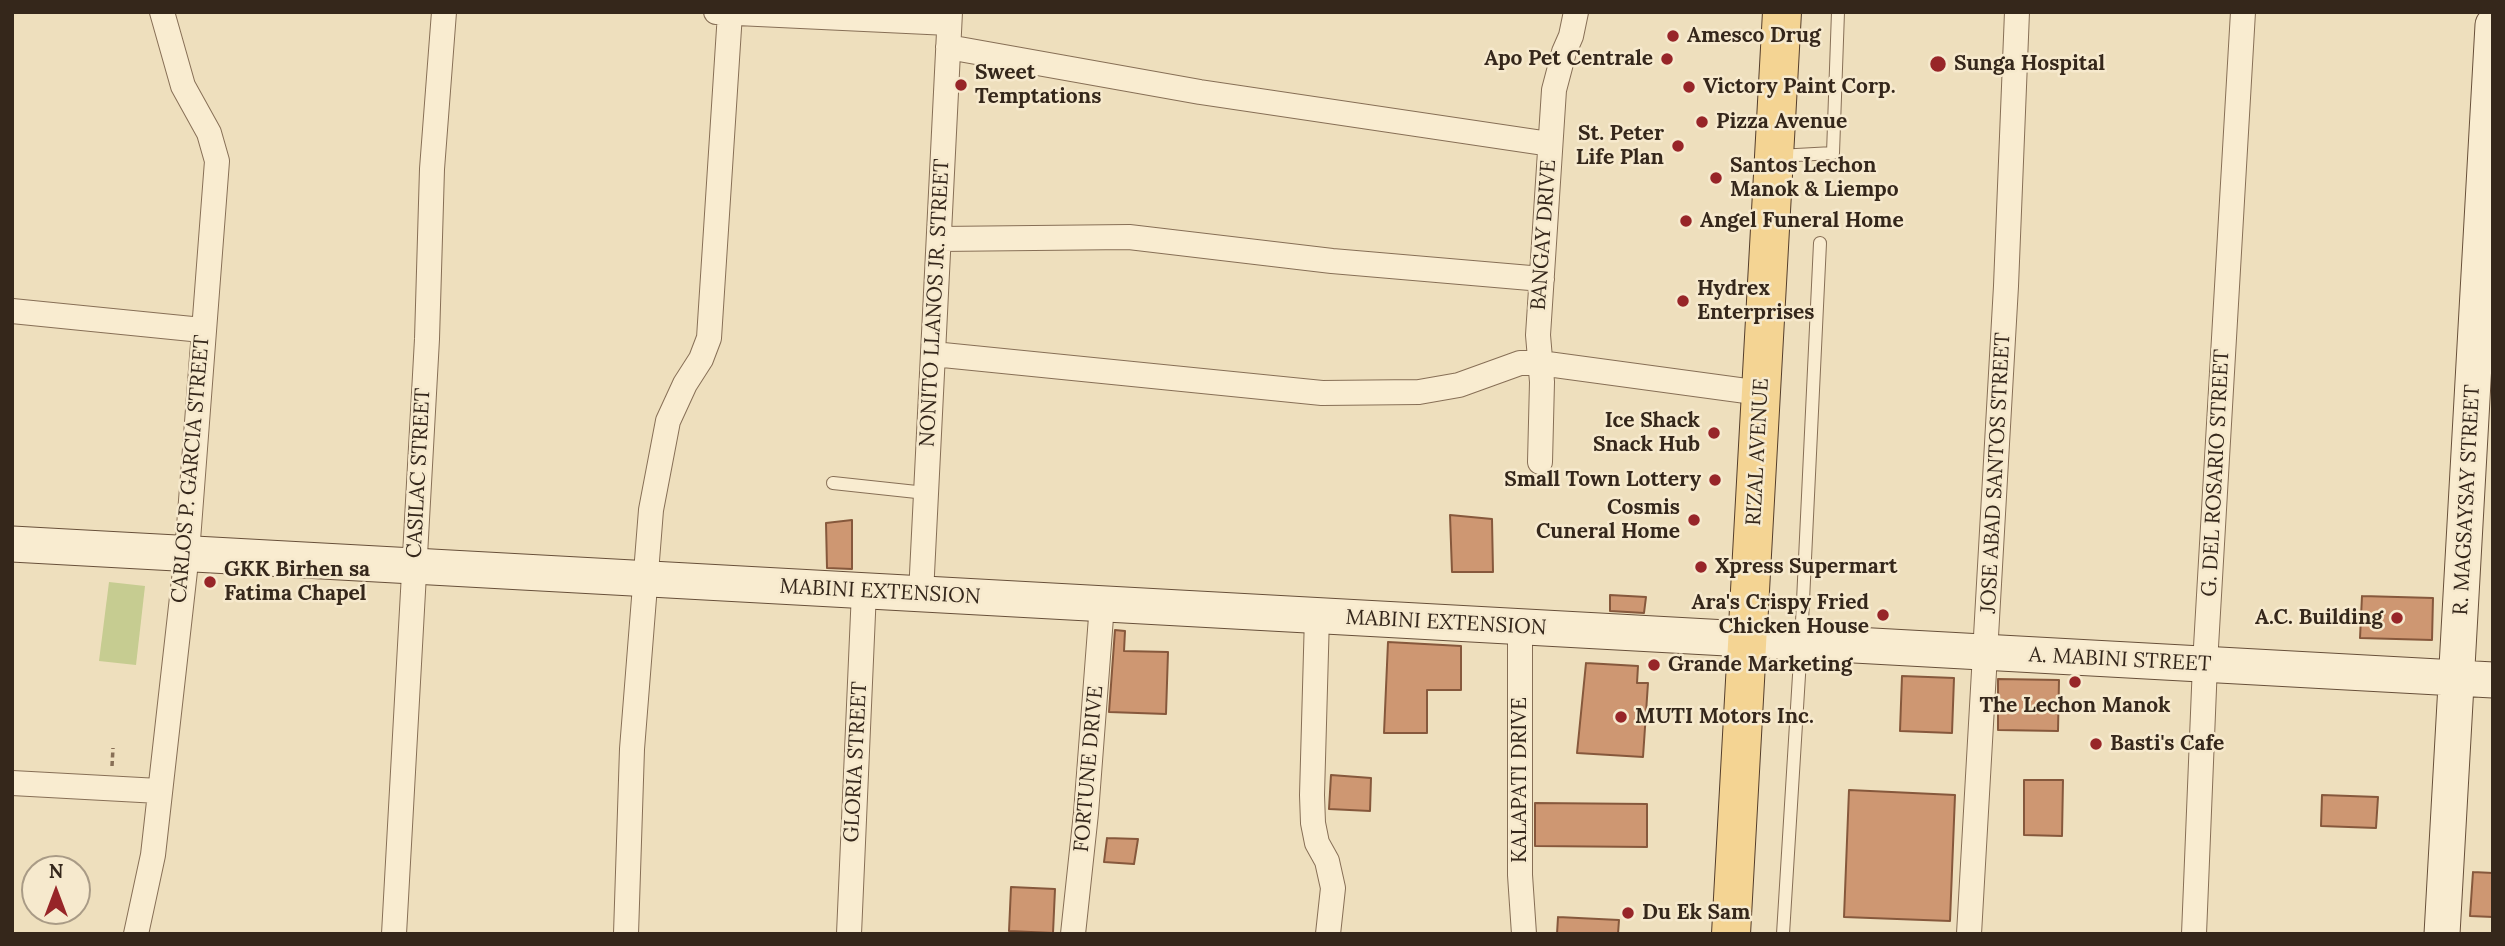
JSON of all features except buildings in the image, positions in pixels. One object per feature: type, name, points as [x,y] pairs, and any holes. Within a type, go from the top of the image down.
[{"type":"main road","name":"RIZAL AVENUE","points":[[1731,934],[1782,12]]},
{"type":"street","name":"CARLOS P. GARCIA STREET","points":[[136,934],[153,855],[187,553],[217,161],[209,133],[183,86],[162,12]]},
{"type":"street","name":"CASILAC STREET","points":[[394,934],[427,339],[432,169],[444,12]]},
{"type":"street","points":[[715,12],[949,28],[1200,92],[1550,144]]},
{"type":"street","name":"BANGAY DRIVE","points":[[1541,462],[1538,335],[1554,90],[1576,12]]},
{"type":"street","name":"JOSE ABAD SANTOS STREET","points":[[1969,934],[2006,286],[2017,12]]},
{"type":"street","name":"G. DEL ROSARIO STREET","points":[[2194,934],[2205,664],[2243,12]]},
{"type":"street","points":[[626,934],[632,761],[651,510],[668,421],[685,384],[701,359],[709,338],[730,13]]},
{"type":"street","name":"R. MAGSAYSAY STREET","points":[[2442,934],[2491,108],[2493,25]]},
{"type":"street","name":"NONITO LLANOS JR. STREET","points":[[921,594],[949,28]]},
{"type":"street","points":[[939,239],[1129,237],[1332,261],[1542,279]]},
{"type":"street","points":[[12,311],[202,330]]},
{"type":"street","points":[[933,354],[1322,393],[1419,392],[1459,385],[1520,363],[1540,363],[1761,393]]},
{"type":"street","name":"MABINI EXTENSION","points":[[12,544],[1747,640]]},
{"type":"street","name":"GLORIA STREET","points":[[849,934],[864,591]]},
{"type":"street","name":"FORTUNE DRIVE","points":[[1073,934],[1086,813],[1102,604]]},
{"type":"street","points":[[1317,616],[1313,823],[1333,888],[1328,934]]},
{"type":"street","name":"KALAPATI DRIVE","points":[[1520,627],[1520,875],[1524,934]]},
{"type":"street","name":"A. MABINI STREET","points":[[1747,640],[2493,680]]},
{"type":"street","points":[[12,783],[159,791]]},
{"type":"lane","points":[[1774,156],[1833,153],[1838,12]]},
{"type":"lane","points":[[1783,934],[1801,643],[1820,243]]},
{"type":"lane","points":[[833,483],[926,493]]},
{"type":"green space","points":[[109,582],[145,586],[136,665],[99,661]]},
{"type":"place","name":"Amesco Drug","points":[[1673,36]]},
{"type":"place","name":"Apo Pet Centrale","points":[[1667,59]]},
{"type":"place","name":"Sunga Hospital","points":[[1938,64]]},
{"type":"place","name":"Sweet Temptations","points":[[961,85]]},
{"type":"place","name":"Victory Paint Corp.","points":[[1689,87]]},
{"type":"place","name":"Pizza Avenue","points":[[1702,122]]},
{"type":"place","name":"St. Peter Life Plan","points":[[1678,146]]},
{"type":"place","name":"Santos Lechon Manok & Liempo","points":[[1716,178]]},
{"type":"place","name":"Angel Funeral Home","points":[[1686,221]]},
{"type":"place","name":"Hydrex Enterprises","points":[[1683,301]]},
{"type":"place","name":"Ice Shack Snack Hub","points":[[1714,433]]},
{"type":"place","name":"Small Town Lottery","points":[[1715,480]]},
{"type":"place","name":"Cosmis Cuneral Home","points":[[1694,520]]},
{"type":"place","name":"Xpress Supermart","points":[[1701,567]]},
{"type":"place","name":"GKK Birhen sa Fatima Chapel","points":[[210,582]]},
{"type":"place","name":"Ara's Crispy Fried Chicken House","points":[[1883,615]]},
{"type":"place","name":"A.C. Building","points":[[2397,618]]},
{"type":"place","name":"Grande Marketing","points":[[1654,665]]},
{"type":"place","name":"The Lechon Manok","points":[[2075,682]]},
{"type":"place","name":"MUTI Motors Inc.","points":[[1621,717]]},
{"type":"place","name":"Basti's Cafe","points":[[2096,744]]},
{"type":"place","name":"Du Ek Sam","points":[[1628,913]]}]
